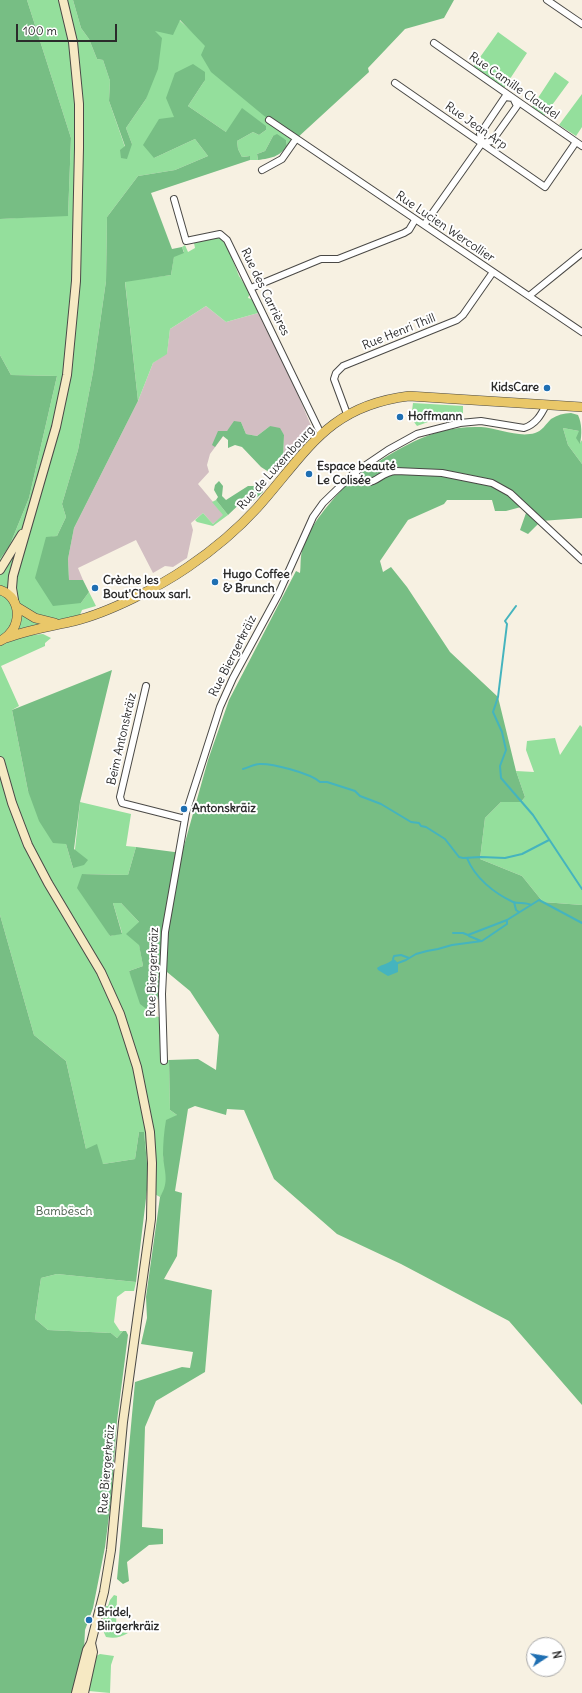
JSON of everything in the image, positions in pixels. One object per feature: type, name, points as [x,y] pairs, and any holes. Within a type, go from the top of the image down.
[{"type":"main road","points":[[3,640],[12,632],[17,624],[18,616],[12,588],[13,576],[56,427],[66,375],[76,281],[79,156],[78,104],[72,42],[63,0]]},
{"type":"main road","name":"Rue de Luxembourg","points":[[3,640],[56,624],[74,621],[115,606],[171,578],[202,558],[237,528],[255,510],[307,448],[321,434],[347,414],[388,399],[409,396],[582,407]]},
{"type":"main road","points":[[0,570],[28,524]]},
{"type":"main road","name":"Rue de Luxembourg","points":[[0,590],[9,595],[15,604],[35,618],[56,624]]},
{"type":"main road","name":"Rue Biergerkräiz","points":[[0,761],[12,803],[28,845],[48,884],[101,972],[120,1014],[130,1041],[137,1067],[150,1132],[152,1163],[151,1219],[123,1422],[112,1550],[104,1592],[91,1643],[86,1650],[76,1693]]},
{"type":"main road","name":"Rue Biergerkräiz","points":[[84,1693],[93,1652],[91,1643]]},
{"type":"street","points":[[547,0],[582,24]]},
{"type":"street","name":"Rue Camille Claudel","points":[[434,43],[582,146]]},
{"type":"street","name":"Rue Jean Arp","points":[[394,83],[545,186],[576,142]]},
{"type":"street","points":[[424,226],[482,143],[492,141],[517,106],[513,98],[505,97],[480,134],[482,143]]},
{"type":"street","name":"Rue Lucien Wercollier","points":[[269,120],[582,332]]},
{"type":"street","points":[[262,170],[282,159],[296,139]]},
{"type":"street","name":"Rue des Carrières","points":[[174,199],[186,241],[212,234],[220,234],[224,236],[251,288],[321,434]]},
{"type":"street","points":[[251,288],[321,259],[338,259],[404,233],[409,230],[415,220]]},
{"type":"street","points":[[529,296],[582,253]]},
{"type":"street","name":"Rue Henri Thill","points":[[347,414],[334,379],[336,373],[343,366],[456,320],[463,315],[493,272]]},
{"type":"street","name":"Rue Biergerkräiz","points":[[164,1061],[162,994],[165,932],[185,819],[220,706],[233,678],[278,595],[313,517],[323,503],[354,473],[388,450],[417,434],[460,423],[481,421],[524,428],[530,426],[538,419],[546,405]]},
{"type":"street","points":[[354,473],[361,480],[367,483],[371,483],[385,474],[396,471],[442,473],[492,483],[510,493],[582,560]]},
{"type":"street","name":"Beim Antonskräiz","points":[[146,686],[120,797],[122,803],[185,819]]},
{"type":"shaded area","points":[[206,306],[226,322],[258,313],[290,376],[312,428],[300,440],[283,463],[284,435],[270,426],[257,436],[246,434],[241,422],[227,431],[210,454],[207,465],[209,472],[198,484],[224,515],[213,524],[203,513],[191,523],[193,530],[187,558],[173,567],[165,566],[153,573],[136,540],[78,568],[83,580],[69,580],[68,559],[74,528],[138,401],[153,363],[167,353],[170,329]]},
{"type":"green space","points":[[0,0],[27,0],[71,138],[68,216],[0,219]]},
{"type":"green space","points":[[27,0],[73,0],[81,28],[89,39],[97,59],[103,60],[110,81],[109,101],[125,147],[132,144],[126,128],[146,99],[154,31],[179,20],[197,36],[296,139],[287,146],[286,140],[273,136],[265,151],[257,154],[258,160],[250,160],[249,156],[242,157],[238,149],[237,141],[253,132],[259,135],[266,130],[226,132],[188,106],[205,80],[174,117],[154,158],[195,139],[208,156],[175,170],[138,176],[107,217],[106,281],[93,372],[78,450],[62,504],[66,517],[57,536],[46,538],[81,603],[89,592],[96,606],[82,610],[78,620],[31,635],[43,634],[51,638],[45,643],[45,646],[1,666],[19,706],[12,710],[28,791],[66,844],[73,868],[80,802],[131,814],[126,846],[136,847],[128,875],[82,874],[110,936],[122,933],[113,903],[121,903],[139,922],[139,944],[143,966],[129,971],[149,1011],[151,1004],[161,993],[159,973],[160,963],[164,953],[167,972],[164,969],[162,994],[151,1008],[155,1016],[163,1018],[164,1061],[169,1060],[170,1110],[177,1115],[163,1156],[166,1170],[166,1189],[160,1197],[147,1190],[147,1163],[144,1132],[139,1132],[135,1159],[103,1164],[86,1149],[66,1061],[34,1035],[0,915],[0,559],[9,547],[29,498],[57,376],[11,375],[0,355],[0,219],[68,215],[71,138]]},
{"type":"green space","points":[[73,0],[454,0],[444,18],[405,29],[368,68],[369,72],[296,139],[280,129],[211,72],[201,55],[205,46],[180,20],[173,35],[155,31],[162,38],[158,69],[146,99],[126,128],[132,144],[127,159],[121,158],[120,150],[125,146],[109,101],[110,81],[103,60],[97,59],[89,39],[81,28]]},
{"type":"green space","points":[[498,32],[527,53],[504,88],[473,67]]},
{"type":"green space","points":[[193,64],[205,72],[205,80],[188,106],[226,132],[242,108],[266,126],[266,130],[259,135],[253,132],[237,141],[238,149],[242,157],[250,156],[250,160],[151,193],[172,249],[182,247],[184,253],[174,257],[171,275],[125,282],[138,401],[74,528],[68,559],[69,580],[83,580],[89,592],[81,603],[53,606],[35,578],[46,537],[57,536],[66,517],[62,504],[78,450],[93,372],[106,281],[107,217],[138,176],[175,170],[208,156],[195,139],[154,158],[143,145],[159,119],[174,117],[166,98],[175,73]]},
{"type":"green space","points":[[555,72],[569,82],[544,116],[532,107]]},
{"type":"green space","points":[[582,94],[582,127],[576,136],[559,125]]},
{"type":"green space","points":[[277,134],[286,140],[287,146],[281,153],[275,156],[258,160],[257,154],[265,151],[273,136]]},
{"type":"green space","points":[[220,236],[225,240],[239,276],[250,293],[248,298],[254,300],[259,309],[258,313],[226,322],[206,306],[170,329],[167,354],[153,363],[138,401],[125,281],[171,275],[174,256],[184,252],[182,247],[185,245],[188,252],[195,248],[194,243]]},
{"type":"green space","points":[[0,355],[11,375],[57,376],[29,498],[9,547],[0,559]]},
{"type":"green space","points":[[413,403],[463,406],[463,415],[436,419],[417,426],[414,422],[417,420],[418,415],[412,411]]},
{"type":"green space","points":[[571,413],[578,415],[579,418],[581,429],[580,444],[576,438],[579,431],[563,428],[568,445],[582,464],[582,518],[541,521],[528,534],[520,530],[526,513],[521,507],[506,511],[495,511],[492,500],[447,500],[444,504],[408,520],[380,561],[383,572],[391,567],[407,587],[450,652],[498,697],[516,771],[525,797],[521,802],[501,802],[485,818],[480,859],[522,876],[543,902],[582,905],[582,1405],[509,1321],[401,1264],[337,1234],[274,1179],[244,1110],[227,1109],[226,1115],[195,1106],[188,1109],[175,1191],[182,1193],[177,1256],[164,1279],[212,1290],[205,1372],[156,1401],[145,1427],[142,1527],[163,1529],[163,1544],[149,1545],[127,1562],[129,1581],[123,1584],[117,1579],[135,1382],[182,1367],[190,1368],[193,1352],[141,1344],[147,1318],[146,1297],[160,1197],[166,1181],[163,1155],[165,1124],[166,1120],[177,1115],[170,1110],[169,1060],[198,1059],[216,1070],[219,1035],[190,991],[167,972],[164,954],[160,964],[159,973],[161,993],[151,1004],[149,1011],[140,1004],[129,971],[143,966],[139,945],[126,934],[139,922],[121,903],[113,903],[122,934],[110,936],[77,888],[82,874],[128,875],[136,847],[182,853],[208,760],[229,700],[296,571],[300,573],[302,551],[309,532],[328,505],[349,482],[361,480],[361,473],[403,447],[432,434],[464,427],[481,427],[515,434],[535,433],[540,431],[551,419],[556,416]]},
{"type":"green space","points":[[234,421],[241,422],[246,434],[257,436],[270,426],[280,428],[284,435],[283,463],[272,474],[261,467],[242,447],[235,445],[228,448],[228,440],[223,436],[215,447],[212,445],[218,431],[227,431]]},
{"type":"green space","points":[[563,428],[579,431],[580,443],[582,440],[582,464],[568,445]]},
{"type":"green space","points":[[219,481],[223,486],[222,496],[226,500],[248,486],[260,486],[263,492],[252,502],[247,497],[228,515],[216,500],[218,497],[214,490],[215,485]]},
{"type":"green space","points":[[216,500],[228,515],[213,526],[197,522],[195,520],[203,513],[213,524],[223,515],[212,502]]},
{"type":"green space","points":[[112,670],[80,802],[74,849],[88,860],[84,865],[73,868],[66,844],[53,843],[39,821],[28,791],[12,710]]},
{"type":"green space","points":[[580,725],[582,727],[582,905],[543,902],[522,876],[480,859],[485,818],[501,802],[521,802],[525,797],[516,771],[534,772],[526,750],[527,741],[555,738],[560,755]]},
{"type":"green space","name":"Bambësch","points":[[0,915],[34,1035],[66,1061],[86,1149],[97,1144],[103,1164],[135,1159],[139,1132],[144,1132],[147,1163],[147,1190],[136,1282],[57,1274],[41,1278],[35,1319],[48,1330],[111,1333],[117,1338],[123,1331],[126,1331],[128,1335],[117,1421],[111,1500],[105,1547],[93,1608],[85,1630],[84,1650],[74,1693],[0,1693]]},
{"type":"green space","points":[[57,1274],[136,1282],[134,1291],[125,1291],[117,1297],[114,1322],[120,1331],[123,1331],[117,1338],[111,1333],[48,1330],[35,1319],[41,1278]]},
{"type":"green space","points":[[114,1595],[117,1596],[116,1628],[119,1632],[128,1633],[123,1636],[109,1638],[106,1637],[104,1633],[103,1622],[106,1606],[108,1606]]},
{"type":"green space","points":[[100,1654],[114,1656],[111,1665],[110,1693],[89,1691],[89,1693],[74,1693],[94,1657]]},
{"type":"water","points":[[393,959],[398,963],[398,972],[388,976],[378,970],[377,968]]},
{"type":"waterway","points":[[516,606],[505,621],[507,624],[498,697],[493,712],[502,732],[506,750],[500,766],[501,778],[533,815],[582,889]]},
{"type":"waterway","points":[[243,769],[257,764],[272,765],[308,775],[320,782],[327,782],[355,791],[360,796],[381,804],[411,822],[419,823],[421,826],[426,827],[445,839],[459,857],[463,858],[505,858],[522,854],[549,840]]},
{"type":"waterway","points":[[467,858],[475,872],[492,889],[513,902],[531,905]]},
{"type":"waterway","points":[[453,933],[463,933],[468,935],[507,920],[539,900],[582,923]]},
{"type":"waterway","points":[[514,902],[516,910],[519,912]]},
{"type":"waterway","points":[[398,963],[416,954],[427,951],[452,945],[482,941],[507,924],[507,920]]},
{"type":"waterway","points":[[469,936],[481,941]]},
{"type":"waterway","points":[[393,959],[394,956],[401,955],[409,958]]},
{"type":"place","name":"KidsCare","points":[[547,388]]},
{"type":"place","name":"Hoffmann","points":[[400,417]]},
{"type":"place","name":"Espace beauté Le Colisée","points":[[309,474]]},
{"type":"place","name":"Hugo Coffee & Brunch","points":[[215,582]]},
{"type":"place","name":"Crèche les Bout'Choux sarl.","points":[[95,588]]},
{"type":"place","name":"Antonskräiz","points":[[184,809]]},
{"type":"place","name":"Bridel, Biirgerkräiz","points":[[89,1620]]}]
